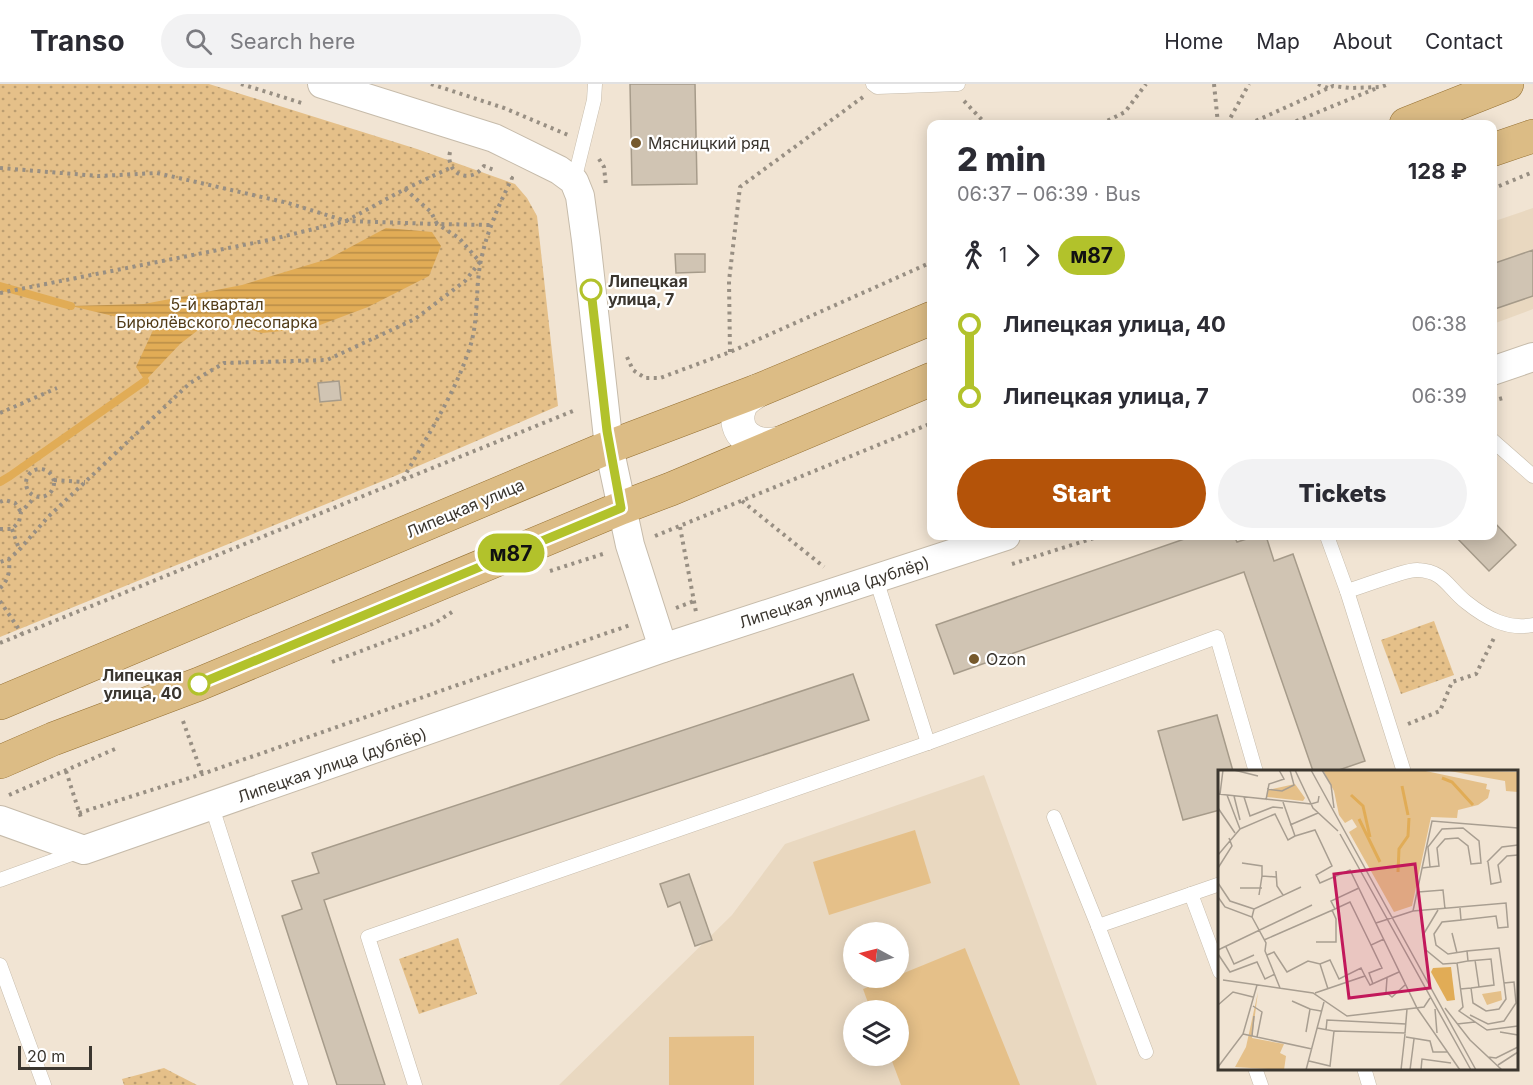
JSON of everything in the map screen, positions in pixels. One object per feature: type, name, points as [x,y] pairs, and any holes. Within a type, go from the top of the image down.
[{"type":"main road","points":[[1416,120],[1507,84]]},
{"type":"main road","points":[[1497,148],[1533,136]]},
{"type":"main road","name":"Липецкая улица","points":[[0,703],[609,447],[758,391],[927,320]]},
{"type":"main road","points":[[0,762],[53,739],[199,684],[927,381]]},
{"type":"street","points":[[322,84],[354,89],[494,138],[560,170],[574,181],[580,196],[586,240],[609,447],[630,545],[663,648]]},
{"type":"street","points":[[1497,369],[1533,357]]},
{"type":"street","points":[[758,391],[745,399],[740,406],[738,417],[740,426],[744,435],[759,444],[768,446],[779,443]]},
{"type":"street","name":"Липецкая улица (дублёр)","points":[[84,850],[663,648],[994,540]]},
{"type":"street","points":[[0,820],[84,850]]},
{"type":"lane","points":[[574,181],[594,100],[595,84]]},
{"type":"lane","points":[[875,85],[958,84]]},
{"type":"lane","points":[[1497,444],[1533,476]]},
{"type":"lane","points":[[1328,540],[1391,731],[1400,770]]},
{"type":"lane","points":[[1347,591],[1416,570],[1438,574],[1466,602],[1501,624],[1521,627],[1533,625]]},
{"type":"lane","points":[[876,579],[928,743]]},
{"type":"lane","points":[[415,1085],[368,937],[928,743],[1217,637],[1256,770]]},
{"type":"lane","points":[[212,807],[301,1085]]},
{"type":"lane","points":[[1054,817],[1146,1052]]},
{"type":"lane","points":[[0,880],[84,850]]},
{"type":"lane","points":[[1098,926],[1218,885]]},
{"type":"lane","points":[[1191,894],[1218,967]]},
{"type":"lane","points":[[0,965],[44,1085]]},
{"type":"lane","points":[[1256,1070],[1261,1085]]},
{"type":"lane","points":[[1365,1070],[1369,1085]]},
{"type":"path","points":[[947,84],[983,120]]},
{"type":"path","points":[[1109,120],[1125,112],[1146,84]]},
{"type":"path","points":[[1214,84],[1218,120]]},
{"type":"path","points":[[1229,120],[1249,84]]},
{"type":"path","points":[[1318,84],[1328,88]]},
{"type":"path","points":[[1299,120],[1389,84]]},
{"type":"path","points":[[730,352],[729,281],[740,187],[875,85]]},
{"type":"path","points":[[1258,120],[1333,86],[1381,87]]},
{"type":"path","points":[[451,150],[449,162],[460,175],[471,176],[484,166]]},
{"type":"path","points":[[0,168],[98,176],[157,173],[288,203],[346,222],[405,189],[452,167]]},
{"type":"path","points":[[1497,187],[1532,173]]},
{"type":"path","points":[[403,479],[450,396],[471,346],[480,262],[490,225],[512,178]]},
{"type":"path","points":[[405,189],[431,212],[437,224],[459,238],[480,262]]},
{"type":"path","points":[[0,293],[269,240],[346,222],[490,225]]},
{"type":"path","points":[[0,562],[9,559],[19,550],[48,517],[190,383],[224,363],[327,360],[415,319],[465,281],[480,262]]},
{"type":"path","points":[[645,378],[660,378],[730,352],[927,264]]},
{"type":"path","points":[[0,413],[57,388]]},
{"type":"path","points":[[0,643],[573,411]]},
{"type":"path","points":[[544,574],[680,527],[927,425]]},
{"type":"path","points":[[0,529],[12,529],[19,522],[21,512],[35,498],[45,497],[53,490],[54,480],[49,471],[39,468],[30,472],[25,481],[27,491],[35,498]]},
{"type":"path","points":[[54,480],[85,482]]},
{"type":"path","points":[[0,502],[5,500],[15,503],[21,512]]},
{"type":"path","points":[[742,501],[824,567],[832,594]]},
{"type":"path","points":[[680,527],[702,635]]},
{"type":"path","points":[[12,529],[19,550]]},
{"type":"path","points":[[0,588],[8,578],[9,559]]},
{"type":"path","points":[[0,601],[22,634]]},
{"type":"path","points":[[79,813],[202,774],[694,601]]},
{"type":"path","points":[[325,665],[435,623],[461,605]]},
{"type":"path","points":[[1391,731],[1440,711],[1452,682],[1476,674],[1501,624]]},
{"type":"path","points":[[172,723],[183,719],[202,774]]},
{"type":"path","points":[[0,799],[119,747]]},
{"type":"shaded area","points":[[1533,208],[1533,309],[1497,322],[1497,220]]},
{"type":"shaded area","points":[[386,228],[432,232],[441,246],[429,276],[368,307],[312,328],[262,333],[222,322],[206,324],[180,344],[145,381],[136,367],[155,326],[71,306],[144,304],[242,285],[328,259]]},
{"type":"shaded area","points":[[984,775],[1097,1085],[559,1085],[732,915],[785,844]]},
{"type":"green space","name":"5-й квартал Бирюлёвского лесопарка","points":[[0,84],[209,84],[417,149],[515,184],[527,198],[537,216],[558,406],[395,476],[0,637]]},
{"type":"green space","points":[[1434,621],[1454,675],[1401,694],[1381,640]]},
{"type":"green space","points":[[915,830],[931,883],[829,915],[813,862]]},
{"type":"green space","points":[[458,938],[477,994],[419,1014],[399,959]]},
{"type":"green space","points":[[965,948],[1020,1085],[901,1085],[894,1066],[909,1066],[909,1000],[867,1000],[863,989],[909,988],[909,971]]},
{"type":"green space","points":[[754,1036],[754,1085],[669,1085],[669,1037]]},
{"type":"green space","points":[[164,1068],[197,1085],[124,1085],[122,1079]]},
{"type":"building","points":[[630,84],[695,84],[697,184],[632,185]]},
{"type":"building","points":[[1533,250],[1533,296],[1497,308],[1497,262]]},
{"type":"building","points":[[675,254],[705,254],[705,272],[676,273]]},
{"type":"building","points":[[339,381],[341,400],[320,402],[318,383]]},
{"type":"building","points":[[1497,525],[1516,545],[1489,571],[1459,540],[1497,540]]},
{"type":"building","points":[[1181,540],[1236,540],[1237,542],[1267,540],[1274,561],[1293,554],[1365,761],[1339,770],[1313,770],[1244,572],[954,674],[936,625]]},
{"type":"building","points":[[853,674],[869,720],[324,900],[385,1085],[337,1085],[282,916],[302,909],[292,881],[319,873],[312,853]]},
{"type":"building","points":[[1217,715],[1233,770],[1218,770],[1218,811],[1183,820],[1158,731]]},
{"type":"building","points":[[689,874],[712,940],[695,946],[680,902],[668,907],[660,884]]},
{"type":"waterway","points":[[0,286],[71,306]]},
{"type":"waterway","points":[[0,482],[145,381]]},
{"type":"bus line","name":"м87","points":[[199,684],[621,508],[602,399],[591,290]]},
{"type":"place","name":"Мясницкий ряд","points":[[636,143]]},
{"type":"place","name":"Липецкая улица, 7","points":[[591,290]]},
{"type":"place","name":"Ozon","points":[[974,659]]},
{"type":"place","name":"Липецкая улица, 40","points":[[199,684]]}]
